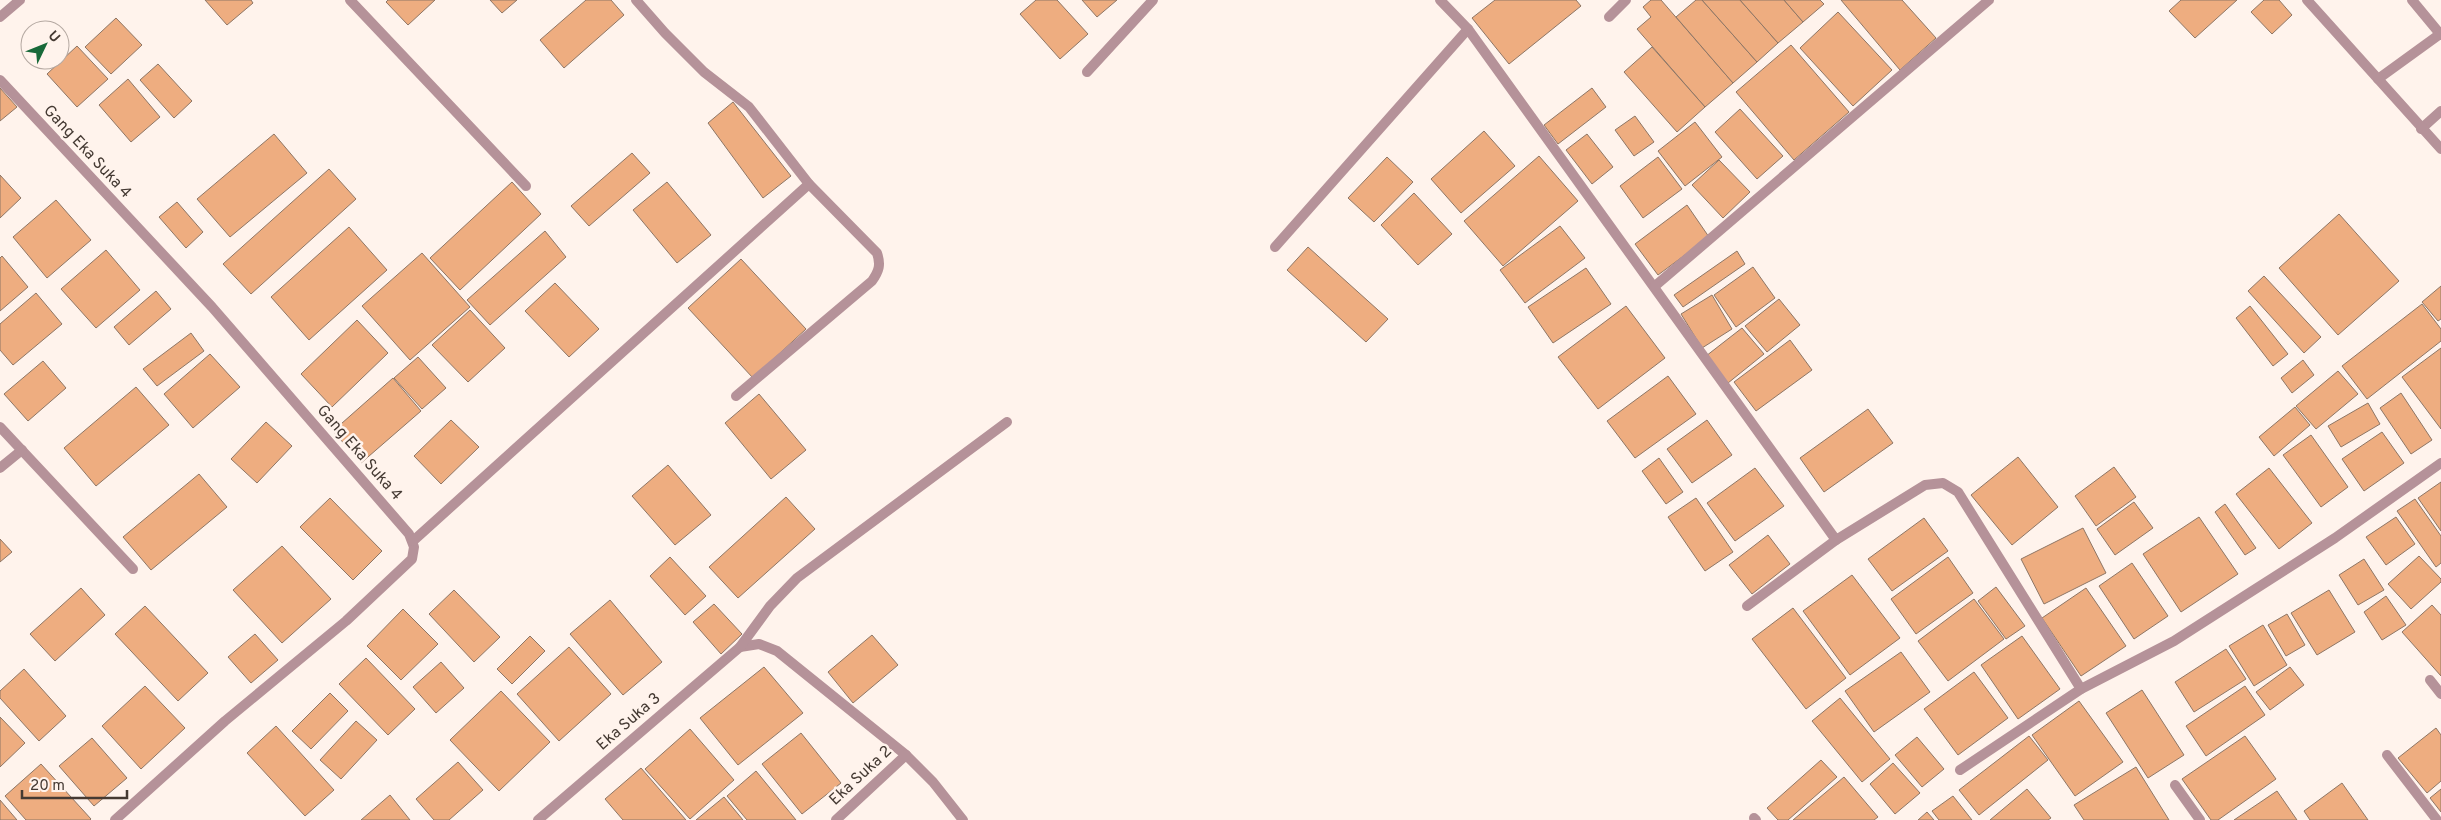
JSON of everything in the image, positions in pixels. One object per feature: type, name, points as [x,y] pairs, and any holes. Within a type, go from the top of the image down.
[{"type":"street","points":[[0,17],[20,0]]},
{"type":"street","points":[[350,0],[526,186]]},
{"type":"street","points":[[636,0],[665,33],[704,72],[749,107],[809,184],[877,252],[880,262],[879,272],[872,281],[736,396]]},
{"type":"street","points":[[1087,72],[1153,0]]},
{"type":"street","points":[[1440,0],[1468,29],[1655,286],[1836,540]]},
{"type":"street","points":[[1609,17],[1626,0]]},
{"type":"street","points":[[1655,286],[1989,0]]},
{"type":"street","points":[[2307,0],[2441,149]]},
{"type":"street","points":[[2378,79],[2440,35],[2412,0]]},
{"type":"street","points":[[1275,247],[1468,29]]},
{"type":"street","name":"Gang Eka Suka 4","points":[[0,80],[212,307],[410,534],[412,541]]},
{"type":"street","points":[[2421,129],[2441,111]]},
{"type":"street","points":[[115,820],[225,721],[346,620],[412,559],[415,552],[412,541],[809,184]]},
{"type":"street","name":"Eka Suka 3","points":[[538,820],[740,647],[770,606],[798,578],[1007,422]]},
{"type":"street","points":[[0,427],[133,569]]},
{"type":"street","points":[[0,468],[22,450]]},
{"type":"street","points":[[1960,770],[2081,689],[2174,640],[2335,538],[2441,463]]},
{"type":"street","points":[[1747,606],[1836,540],[1925,485],[1943,483],[1958,492],[2081,689]]},
{"type":"street","points":[[740,647],[759,644],[777,651],[906,755],[933,782],[963,820]]},
{"type":"street","points":[[2430,680],[2441,694]]},
{"type":"street","name":"Eka Suka 2","points":[[836,820],[906,755]]},
{"type":"street","points":[[2387,755],[2437,820]]},
{"type":"street","points":[[2175,785],[2200,820]]},
{"type":"building","points":[[205,0],[251,0],[253,3],[227,25]]},
{"type":"building","points":[[388,0],[435,0],[408,25],[386,2]]},
{"type":"building","points":[[490,0],[517,0],[502,13]]},
{"type":"building","points":[[586,0],[611,0],[624,15],[564,68],[540,40]]},
{"type":"building","points":[[1036,0],[1057,0],[1088,34],[1060,59],[1020,14]]},
{"type":"building","points":[[1082,0],[1117,0],[1097,17]]},
{"type":"building","points":[[1495,0],[1576,0],[1581,6],[1509,64],[1472,18]]},
{"type":"building","points":[[1651,0],[1661,0],[1733,83],[1705,107],[1637,29],[1651,17],[1643,7]]},
{"type":"building","points":[[1696,0],[1702,0],[1757,62],[1733,83],[1676,17]]},
{"type":"building","points":[[1702,0],[1740,0],[1778,43],[1757,62]]},
{"type":"building","points":[[1740,0],[1784,0],[1803,22],[1778,43]]},
{"type":"building","points":[[1784,0],[1820,0],[1824,4],[1803,22]]},
{"type":"building","points":[[1841,0],[1902,0],[1936,38],[1900,70]]},
{"type":"building","points":[[2181,0],[2237,0],[2195,38],[2169,11]]},
{"type":"building","points":[[2264,0],[2279,0],[2292,15],[2272,34],[2251,12]]},
{"type":"building","points":[[1838,12],[1892,70],[1853,106],[1800,48]]},
{"type":"building","points":[[116,18],[142,45],[111,74],[85,47]]},
{"type":"building","points":[[1791,45],[1849,112],[1794,160],[1736,92]]},
{"type":"building","points":[[77,46],[108,79],[77,107],[47,74],[51,70],[70,70],[70,53]]},
{"type":"building","points":[[1652,47],[1705,107],[1677,132],[1624,72]]},
{"type":"building","points":[[158,64],[192,101],[174,118],[140,80]]},
{"type":"building","points":[[128,79],[160,117],[131,142],[99,105]]},
{"type":"building","points":[[0,88],[17,107],[0,121]]},
{"type":"building","points":[[1592,88],[1606,107],[1558,144],[1544,125]]},
{"type":"building","points":[[733,102],[791,176],[763,198],[708,123]]},
{"type":"building","points":[[1740,109],[1783,156],[1757,179],[1715,132]]},
{"type":"building","points":[[1635,116],[1654,142],[1634,156],[1615,130]]},
{"type":"building","points":[[1695,122],[1722,157],[1685,186],[1658,151]]},
{"type":"building","points":[[1484,131],[1515,166],[1461,213],[1431,179]]},
{"type":"building","points":[[274,134],[307,173],[230,237],[197,199]]},
{"type":"building","points":[[1587,134],[1613,167],[1592,184],[1566,150]]},
{"type":"building","points":[[632,153],[650,173],[589,226],[571,206]]},
{"type":"building","points":[[1539,156],[1578,201],[1503,266],[1464,221]]},
{"type":"building","points":[[1387,157],[1413,182],[1374,222],[1348,198]]},
{"type":"building","points":[[1658,157],[1682,189],[1643,218],[1620,186]]},
{"type":"building","points":[[1719,160],[1750,192],[1723,218],[1692,185]]},
{"type":"building","points":[[329,169],[356,199],[251,294],[223,264]]},
{"type":"building","points":[[0,175],[21,198],[0,218]]},
{"type":"building","points":[[512,182],[541,214],[460,290],[430,258]]},
{"type":"building","points":[[667,182],[711,235],[677,263],[633,210]]},
{"type":"building","points":[[1414,193],[1452,234],[1418,265],[1381,225]]},
{"type":"building","points":[[56,200],[91,240],[47,278],[13,237]]},
{"type":"building","points":[[177,202],[203,232],[186,248],[159,217]]},
{"type":"building","points":[[1687,205],[1709,237],[1658,275],[1635,244]]},
{"type":"building","points":[[2339,214],[2399,281],[2338,335],[2279,268]]},
{"type":"building","points":[[1560,226],[1585,258],[1525,303],[1500,270]]},
{"type":"building","points":[[349,227],[387,270],[309,340],[271,297]]},
{"type":"building","points":[[545,231],[566,257],[490,325],[467,300]]},
{"type":"building","points":[[1308,247],[1388,319],[1366,342],[1287,270]]},
{"type":"building","points":[[106,250],[140,290],[96,328],[61,289]]},
{"type":"building","points":[[1737,251],[1745,264],[1683,307],[1674,295]]},
{"type":"building","points":[[422,253],[470,307],[410,360],[362,306]]},
{"type":"building","points":[[2,256],[28,287],[0,311],[0,258]]},
{"type":"building","points":[[741,259],[806,329],[753,378],[688,308]]},
{"type":"building","points":[[1753,267],[1775,298],[1736,327],[1714,295]]},
{"type":"building","points":[[1586,268],[1611,304],[1553,343],[1528,307]]},
{"type":"building","points":[[2264,276],[2321,337],[2304,353],[2248,291]]},
{"type":"building","points":[[555,283],[599,329],[569,357],[525,311]]},
{"type":"building","points":[[2441,286],[2441,319],[2438,321],[2422,302]]},
{"type":"building","points":[[156,291],[171,309],[129,345],[114,327]]},
{"type":"building","points":[[36,293],[62,324],[13,365],[0,350],[0,324]]},
{"type":"building","points":[[1712,295],[1732,329],[1702,348],[1681,314]]},
{"type":"building","points":[[1779,299],[1800,325],[1767,352],[1745,326]]},
{"type":"building","points":[[2422,304],[2441,329],[2441,341],[2367,399],[2342,366]]},
{"type":"building","points":[[1626,306],[1665,358],[1598,409],[1558,357]]},
{"type":"building","points":[[2250,306],[2288,354],[2273,366],[2236,318]]},
{"type":"building","points":[[470,310],[505,348],[468,382],[432,345]]},
{"type":"building","points":[[357,320],[388,353],[332,407],[301,374]]},
{"type":"building","points":[[1742,328],[1764,354],[1728,383],[1706,356]]},
{"type":"building","points":[[191,333],[204,351],[157,386],[143,369]]},
{"type":"building","points":[[1790,340],[1812,370],[1756,411],[1734,382]]},
{"type":"building","points":[[2441,348],[2441,429],[2402,377]]},
{"type":"building","points":[[210,354],[240,387],[193,428],[164,394]]},
{"type":"building","points":[[418,357],[446,388],[422,409],[394,378]]},
{"type":"building","points":[[2303,360],[2314,375],[2292,393],[2281,378]]},
{"type":"building","points":[[43,361],[66,388],[28,421],[4,394]]},
{"type":"building","points":[[2338,371],[2358,394],[2316,429],[2296,406]]},
{"type":"building","points":[[1668,376],[1696,414],[1635,458],[1607,421]]},
{"type":"building","points":[[393,378],[421,411],[361,463],[333,431]]},
{"type":"building","points":[[136,387],[169,425],[96,486],[64,448]]},
{"type":"building","points":[[2401,393],[2432,440],[2411,454],[2380,408]]},
{"type":"building","points":[[759,394],[806,450],[771,479],[725,423]]},
{"type":"building","points":[[2368,403],[2380,424],[2341,447],[2328,426]]},
{"type":"building","points":[[2295,407],[2310,425],[2274,456],[2259,437]]},
{"type":"building","points":[[1868,409],[1893,443],[1824,492],[1800,458]]},
{"type":"building","points":[[451,420],[479,447],[441,484],[414,456]]},
{"type":"building","points":[[1707,420],[1732,455],[1692,483],[1667,449]]},
{"type":"building","points":[[266,422],[292,446],[257,483],[231,459]]},
{"type":"building","points":[[2382,432],[2404,463],[2364,491],[2342,459]]},
{"type":"building","points":[[2311,435],[2348,487],[2321,507],[2283,455]]},
{"type":"building","points":[[2018,457],[2058,507],[2012,545],[1971,495]]},
{"type":"building","points":[[1659,458],[1683,492],[1666,504],[1642,471]]},
{"type":"building","points":[[668,465],[711,515],[675,545],[632,496]]},
{"type":"building","points":[[2114,467],[2136,497],[2096,526],[2075,496]]},
{"type":"building","points":[[1755,468],[1784,506],[1735,541],[1707,503]]},
{"type":"building","points":[[2269,468],[2312,523],[2279,549],[2236,494]]},
{"type":"building","points":[[199,474],[227,507],[151,570],[123,537]]},
{"type":"building","points":[[2441,482],[2441,531],[2418,498]]},
{"type":"building","points":[[786,497],[815,529],[738,598],[709,567]]},
{"type":"building","points":[[330,498],[382,551],[353,580],[300,527]]},
{"type":"building","points":[[1696,498],[1733,552],[1705,571],[1668,517]]},
{"type":"building","points":[[2415,499],[2441,536],[2441,563],[2436,567],[2397,511]]},
{"type":"building","points":[[2134,502],[2153,528],[2115,555],[2097,529]]},
{"type":"building","points":[[2225,504],[2256,548],[2245,555],[2215,512]]},
{"type":"building","points":[[2199,517],[2238,574],[2181,612],[2143,554]]},
{"type":"building","points":[[2396,517],[2415,544],[2386,565],[2366,537]]},
{"type":"building","points":[[1924,518],[1948,551],[1892,591],[1868,559]]},
{"type":"building","points":[[2083,528],[2106,573],[2044,604],[2021,559]]},
{"type":"building","points":[[1768,535],[1790,564],[1752,594],[1729,565]]},
{"type":"building","points":[[0,539],[12,552],[0,562]]},
{"type":"building","points":[[282,546],[331,599],[282,643],[233,590]]},
{"type":"building","points":[[2419,556],[2441,579],[2441,582],[2411,609],[2388,584]]},
{"type":"building","points":[[670,557],[706,596],[685,615],[650,576]]},
{"type":"building","points":[[1948,557],[1973,593],[1916,634],[1891,599]]},
{"type":"building","points":[[2364,559],[2384,590],[2358,605],[2339,575]]},
{"type":"building","points":[[2132,563],[2168,616],[2134,639],[2099,586]]},
{"type":"building","points":[[1852,575],[1900,638],[1850,675],[1803,611]]},
{"type":"building","points":[[1996,587],[2025,626],[2006,639],[1978,601]]},
{"type":"building","points":[[81,588],[105,615],[55,661],[30,634]]},
{"type":"building","points":[[2086,588],[2126,646],[2081,676],[2042,618]]},
{"type":"building","points":[[454,590],[500,637],[474,662],[429,614]]},
{"type":"building","points":[[2329,590],[2355,632],[2317,655],[2291,613]]},
{"type":"building","points":[[2386,596],[2406,625],[2382,640],[2364,612]]},
{"type":"building","points":[[1974,599],[2004,639],[1948,681],[1918,641]]},
{"type":"building","points":[[610,600],[662,662],[623,695],[570,634]]},
{"type":"building","points":[[714,604],[742,634],[721,654],[693,622]]},
{"type":"building","points":[[2432,605],[2441,615],[2441,676],[2402,632]]},
{"type":"building","points":[[145,606],[208,673],[178,701],[115,634]]},
{"type":"building","points":[[1793,608],[1846,678],[1806,709],[1752,639]]},
{"type":"building","points":[[403,609],[438,644],[401,680],[367,646]]},
{"type":"building","points":[[2287,614],[2305,645],[2286,656],[2268,625]]},
{"type":"building","points":[[2263,625],[2287,665],[2254,686],[2229,646]]},
{"type":"building","points":[[255,634],[278,660],[251,683],[228,657]]},
{"type":"building","points":[[872,635],[898,665],[853,703],[828,672]]},
{"type":"building","points":[[530,636],[545,651],[512,684],[497,669]]},
{"type":"building","points":[[2022,636],[2060,689],[2018,719],[1981,665]]},
{"type":"building","points":[[569,647],[611,694],[559,741],[517,694]]},
{"type":"building","points":[[2226,649],[2246,679],[2194,712],[2175,682]]},
{"type":"building","points":[[1901,652],[1930,692],[1874,732],[1845,691]]},
{"type":"building","points":[[366,658],[415,709],[388,735],[339,684]]},
{"type":"building","points":[[441,662],[464,688],[436,713],[413,687]]},
{"type":"building","points":[[764,667],[803,713],[738,765],[700,718]]},
{"type":"building","points":[[2290,667],[2304,685],[2270,710],[2256,692]]},
{"type":"building","points":[[24,669],[66,716],[39,741],[0,698],[0,691]]},
{"type":"building","points":[[1974,672],[2008,718],[1958,755],[1924,709]]},
{"type":"building","points":[[145,686],[185,728],[141,769],[102,726]]},
{"type":"building","points":[[2245,686],[2265,715],[2206,756],[2186,726]]},
{"type":"building","points":[[2142,690],[2184,755],[2148,778],[2106,713]]},
{"type":"building","points":[[501,691],[550,742],[499,791],[450,740]]},
{"type":"building","points":[[330,693],[348,711],[311,749],[292,731]]},
{"type":"building","points":[[1840,698],[1890,759],[1862,782],[1812,721]]},
{"type":"building","points":[[2079,701],[2123,762],[2075,796],[2032,735]]},
{"type":"building","points":[[0,717],[25,743],[0,767]]},
{"type":"building","points":[[356,721],[377,740],[341,779],[320,760]]},
{"type":"building","points":[[276,726],[334,790],[305,816],[247,753]]},
{"type":"building","points":[[2436,728],[2441,735],[2441,781],[2427,793],[2398,758]]},
{"type":"building","points":[[690,729],[734,780],[690,819],[645,769]]},
{"type":"building","points":[[801,733],[841,783],[802,814],[762,764]]},
{"type":"building","points":[[2029,736],[2048,760],[1979,815],[1959,790]]},
{"type":"building","points":[[2245,736],[2276,779],[2218,820],[2211,820],[2182,779]]},
{"type":"building","points":[[1917,737],[1944,769],[1922,787],[1895,755]]},
{"type":"building","points":[[92,738],[127,778],[94,806],[59,766]]},
{"type":"building","points":[[1821,760],[1837,777],[1788,820],[1778,820],[1767,808]]},
{"type":"building","points":[[458,762],[483,790],[449,820],[434,820],[416,799]]},
{"type":"building","points":[[1893,763],[1920,793],[1895,814],[1870,784]]},
{"type":"building","points":[[41,764],[90,820],[26,820],[5,796]]},
{"type":"building","points":[[2136,767],[2169,820],[2084,820],[2074,805]]},
{"type":"building","points":[[641,768],[686,820],[623,820],[605,799]]},
{"type":"building","points":[[756,771],[796,820],[747,820],[727,796]]},
{"type":"building","points":[[1844,777],[1878,817],[1874,820],[1793,820]]},
{"type":"building","points":[[2342,783],[2368,820],[2310,820],[2304,811]]},
{"type":"building","points":[[2027,789],[2051,818],[2048,820],[1990,820]]},
{"type":"building","points":[[2441,789],[2441,812],[2430,798]]},
{"type":"building","points":[[2277,791],[2297,820],[2234,820]]},
{"type":"building","points":[[390,795],[410,820],[361,820]]},
{"type":"building","points":[[1953,796],[1972,820],[1939,820],[1932,811]]},
{"type":"building","points":[[724,797],[743,820],[696,820]]},
{"type":"building","points":[[0,800],[17,820],[0,820]]},
{"type":"building","points":[[1927,812],[1934,820],[1918,820]]}]
